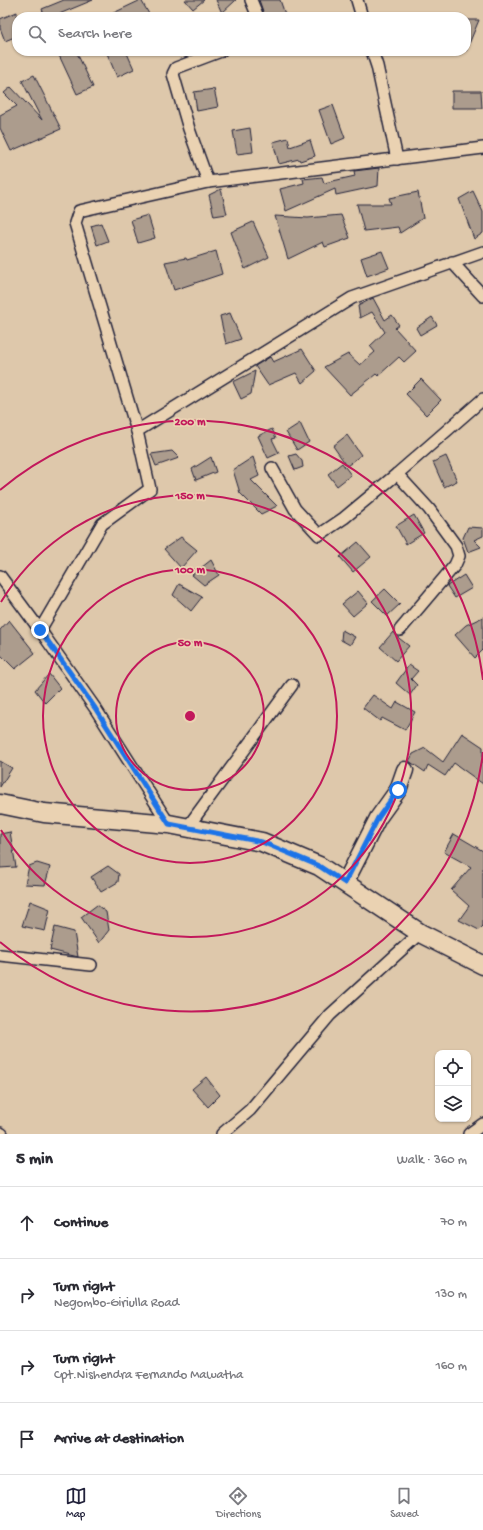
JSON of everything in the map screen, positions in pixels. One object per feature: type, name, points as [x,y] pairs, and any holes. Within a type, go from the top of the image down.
[{"type":"main road","points":[[0,804],[44,813],[169,824],[262,842],[319,866],[420,933],[483,965]]},
{"type":"street","points":[[251,0],[256,12]]},
{"type":"street","points":[[356,0],[360,12]]},
{"type":"street","points":[[208,56],[176,68],[173,74],[189,129],[208,182]]},
{"type":"street","points":[[374,56],[397,159]]},
{"type":"street","points":[[40,630],[102,524],[150,489],[136,431],[75,223],[79,211],[208,182],[483,148]]},
{"type":"street","points":[[136,431],[352,298],[483,252]]},
{"type":"street","points":[[452,262],[483,296]]},
{"type":"street","points":[[272,468],[295,508],[319,535],[344,518],[483,399]]},
{"type":"street","points":[[397,474],[429,509],[456,546],[458,556],[455,565],[400,630]]},
{"type":"street","points":[[0,576],[95,708],[169,824]]},
{"type":"street","points":[[187,828],[292,685]]},
{"type":"street","points":[[345,883],[378,818],[398,790],[406,770]]},
{"type":"street","points":[[222,1134],[250,1110],[330,1015],[420,933]]},
{"type":"street","points":[[0,955],[91,965]]},
{"type":"street","points":[[468,1134],[483,1124]]},
{"type":"building","points":[[64,0],[93,0],[64,12],[43,12],[42,9]]},
{"type":"building","points":[[141,0],[148,12],[116,12]]},
{"type":"building","points":[[185,0],[204,0],[193,9]]},
{"type":"building","points":[[216,0],[236,0],[223,12],[222,12]]},
{"type":"building","points":[[259,0],[280,0],[284,12],[263,12]]},
{"type":"building","points":[[12,14],[12,38],[5,41],[0,28],[0,19]]},
{"type":"building","points":[[471,20],[479,20],[471,39]]},
{"type":"building","points":[[59,56],[78,56],[93,87],[77,94]]},
{"type":"building","points":[[108,56],[128,56],[134,69],[117,77]]},
{"type":"building","points":[[34,75],[61,129],[11,151],[0,128],[0,115],[17,106],[4,93],[11,87],[42,120],[22,81]]},
{"type":"building","points":[[214,89],[218,107],[197,111],[194,92]]},
{"type":"building","points":[[452,91],[481,91],[482,108],[452,108]]},
{"type":"building","points":[[333,105],[345,138],[331,144],[319,110]]},
{"type":"building","points":[[250,128],[253,152],[237,154],[233,131]]},
{"type":"building","points":[[288,138],[290,147],[310,140],[315,156],[300,161],[299,159],[279,164],[273,142]]},
{"type":"building","points":[[379,168],[378,186],[336,195],[335,189],[286,211],[280,189],[304,183],[303,179],[322,177],[324,183],[355,176],[354,171]]},
{"type":"building","points":[[221,189],[227,214],[214,216],[209,195]]},
{"type":"building","points":[[473,191],[483,212],[483,233],[474,239],[459,199]]},
{"type":"building","points":[[418,192],[423,218],[400,233],[398,227],[364,231],[357,204],[391,204],[389,198]]},
{"type":"building","points":[[148,215],[155,238],[138,243],[131,220]]},
{"type":"building","points":[[341,215],[350,238],[325,247],[323,242],[288,259],[275,216],[308,218]]},
{"type":"building","points":[[253,222],[269,257],[245,269],[231,232]]},
{"type":"building","points":[[101,223],[108,241],[97,245],[91,226]]},
{"type":"building","points":[[216,251],[222,274],[174,290],[165,262],[186,258],[187,260]]},
{"type":"building","points":[[382,251],[389,268],[367,276],[361,258]]},
{"type":"building","points":[[373,298],[385,320],[392,315],[399,325],[395,328],[416,351],[404,362],[399,357],[378,376],[376,374],[350,395],[324,367],[348,354],[360,365],[375,352],[370,346],[385,332],[372,312],[360,318],[358,306]]},
{"type":"building","points":[[230,313],[241,339],[226,344],[220,316]]},
{"type":"building","points":[[432,317],[437,325],[420,335],[416,328]]},
{"type":"building","points":[[302,349],[316,371],[302,383],[296,373],[268,385],[255,366],[270,357],[273,362]]},
{"type":"building","points":[[255,371],[251,394],[241,399],[233,382]]},
{"type":"building","points":[[421,379],[441,400],[426,415],[406,394]]},
{"type":"building","points":[[300,423],[309,442],[297,450],[286,432]]},
{"type":"building","points":[[272,429],[276,438],[272,439],[279,453],[268,458],[258,436]]},
{"type":"building","points":[[347,435],[361,455],[347,466],[333,446]]},
{"type":"building","points":[[172,451],[179,458],[156,466],[151,454]]},
{"type":"building","points":[[296,454],[302,461],[303,467],[295,470],[289,456]]},
{"type":"building","points":[[446,456],[457,481],[444,487],[433,462]]},
{"type":"building","points":[[211,457],[216,472],[196,480],[192,469]]},
{"type":"building","points":[[253,457],[259,476],[251,480],[277,506],[261,514],[240,493],[233,470]]},
{"type":"building","points":[[342,463],[351,475],[337,486],[328,474]]},
{"type":"building","points":[[414,515],[424,533],[406,544],[396,526]]},
{"type":"building","points":[[468,527],[483,528],[483,536],[474,540],[481,547],[468,552],[463,538]]},
{"type":"building","points":[[181,537],[197,550],[181,568],[164,549]]},
{"type":"building","points":[[358,542],[371,557],[353,572],[340,557]]},
{"type":"building","points":[[211,560],[219,575],[204,585],[192,575]]},
{"type":"building","points":[[464,575],[472,588],[455,598],[447,586]]},
{"type":"building","points":[[179,584],[202,597],[191,611],[173,595]]},
{"type":"building","points":[[385,589],[400,604],[387,616],[372,601]]},
{"type":"building","points":[[358,591],[368,603],[353,616],[342,604]]},
{"type":"building","points":[[483,617],[483,650],[475,658],[455,635],[466,625]]},
{"type":"building","points":[[9,620],[35,653],[15,669],[0,654],[0,630]]},
{"type":"building","points":[[342,630],[355,637],[350,645],[341,640]]},
{"type":"building","points":[[393,632],[409,646],[396,661],[380,647]]},
{"type":"building","points":[[409,665],[418,671],[411,679],[417,685],[410,695],[396,683]]},
{"type":"building","points":[[49,674],[60,688],[45,703],[35,690]]},
{"type":"building","points":[[373,695],[393,709],[397,702],[415,712],[405,730],[382,718],[380,721],[363,708]]},
{"type":"building","points":[[462,733],[483,747],[483,784],[454,763],[445,776],[428,765],[425,772],[409,761],[413,754],[425,748],[443,762]]},
{"type":"building","points":[[0,761],[12,768],[0,787]]},
{"type":"building","points":[[10,832],[16,867],[0,868],[0,834]]},
{"type":"building","points":[[454,834],[483,851],[483,926],[479,930],[459,920],[469,906],[451,890],[471,867],[444,852]]},
{"type":"building","points":[[37,863],[50,867],[45,885],[25,884],[29,866]]},
{"type":"building","points":[[108,866],[119,874],[118,882],[101,892],[91,877]]},
{"type":"building","points":[[30,901],[50,909],[45,931],[22,926]]},
{"type":"building","points":[[97,905],[106,912],[109,930],[99,943],[81,917]]},
{"type":"building","points":[[55,927],[74,932],[78,957],[50,950]]},
{"type":"building","points":[[206,1077],[220,1095],[208,1107],[192,1089]]},
{"type":"route","points":[[40,630],[95,708],[169,824],[262,842],[319,866],[345,883],[378,818],[398,790]]}]
